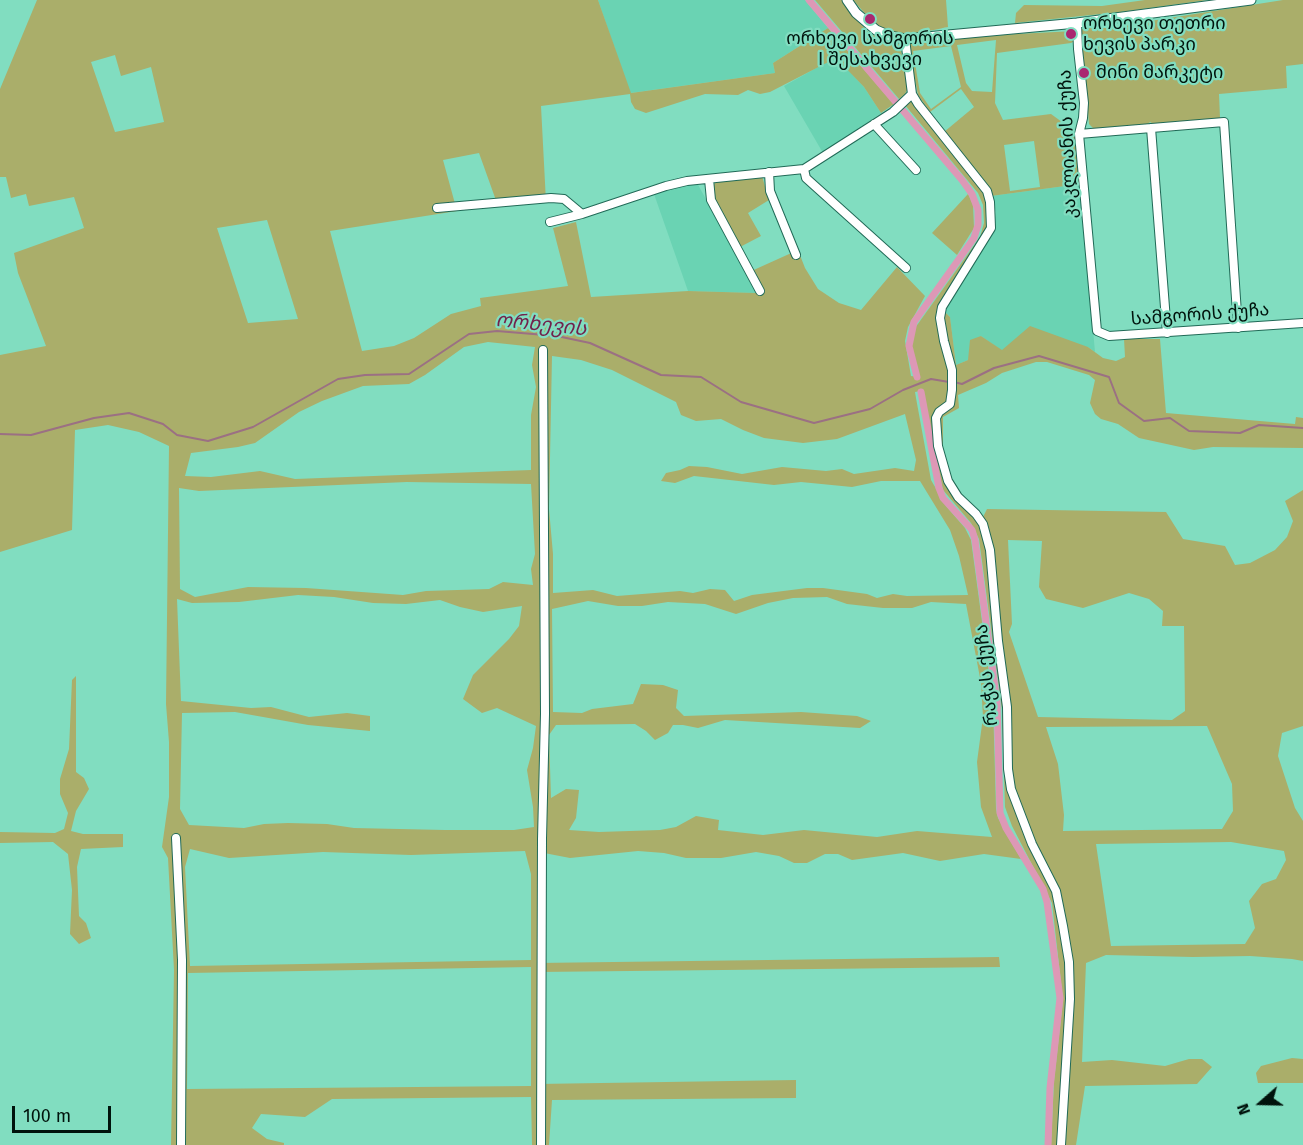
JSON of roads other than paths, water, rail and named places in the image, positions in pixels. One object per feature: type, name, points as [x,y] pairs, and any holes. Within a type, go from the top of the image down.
[{"type":"street","points":[[847,0],[856,12],[876,30],[905,39],[1077,23],[1251,0]]},
{"type":"street","name":"კაკლიანის ქუჩა","points":[[1077,23],[1084,103],[1079,135],[1095,326],[1100,334]]},
{"type":"street","points":[[550,222],[582,214],[666,186],[709,178],[804,169],[893,111],[912,94],[905,39]]},
{"type":"street","name":"რაჭას ქუჩა","points":[[912,94],[987,191],[990,202],[991,228],[942,307],[940,318],[952,370],[952,387],[950,404],[937,414],[938,446],[948,481],[983,524],[990,550],[998,641],[1007,707],[1008,769],[1011,789],[1032,844],[1056,891],[1069,962],[1070,999],[1063,1080],[1061,1145]]},
{"type":"street","points":[[1079,135],[1224,122],[1238,328]]},
{"type":"street","points":[[874,124],[916,170]]},
{"type":"street","points":[[1151,128],[1167,333]]},
{"type":"street","points":[[804,169],[806,178],[906,268]]},
{"type":"street","points":[[769,172],[770,191],[796,255]]},
{"type":"street","points":[[709,178],[711,200],[760,291]]},
{"type":"street","points":[[437,208],[551,198],[564,199],[582,214]]},
{"type":"street","name":"სამგორის ქუჩა","points":[[1100,334],[1109,336],[1167,333],[1303,323]]},
{"type":"street","points":[[541,1145],[542,839],[545,714],[543,350]]},
{"type":"street","points":[[176,838],[182,960],[181,1145]]},
{"type":"waterway","points":[[809,0],[962,180],[972,194],[978,210],[978,225],[974,238],[914,322],[909,346],[917,377]]},
{"type":"waterway","name":"ორხევის","points":[[0,434],[31,435],[94,418],[129,413],[163,424],[177,435],[208,441],[253,427],[338,379],[365,375],[409,374],[469,334],[497,331],[557,336],[590,343],[661,375],[701,377],[741,402],[814,423],[870,409],[903,390],[931,379],[949,382]]},
{"type":"waterway","name":"ორხევის","points":[[954,382],[962,384],[994,368],[1039,356],[1109,377],[1119,403],[1144,421],[1170,418],[1189,431],[1240,433],[1259,425],[1303,428]]},
{"type":"waterway","points":[[921,392],[939,488],[943,498],[972,530],[975,540],[997,703],[1000,813],[1006,828],[1043,889],[1047,902],[1060,998],[1050,1088],[1048,1145]]},
{"type":"place","name":"ორხევი სამგორის I შესახვევი","points":[[870,19]]},
{"type":"place","name":"ორხევი თეთრი ხევის პარკი","points":[[1071,34]]},
{"type":"place","name":"მინი მარკეტი","points":[[1084,73]]}]
